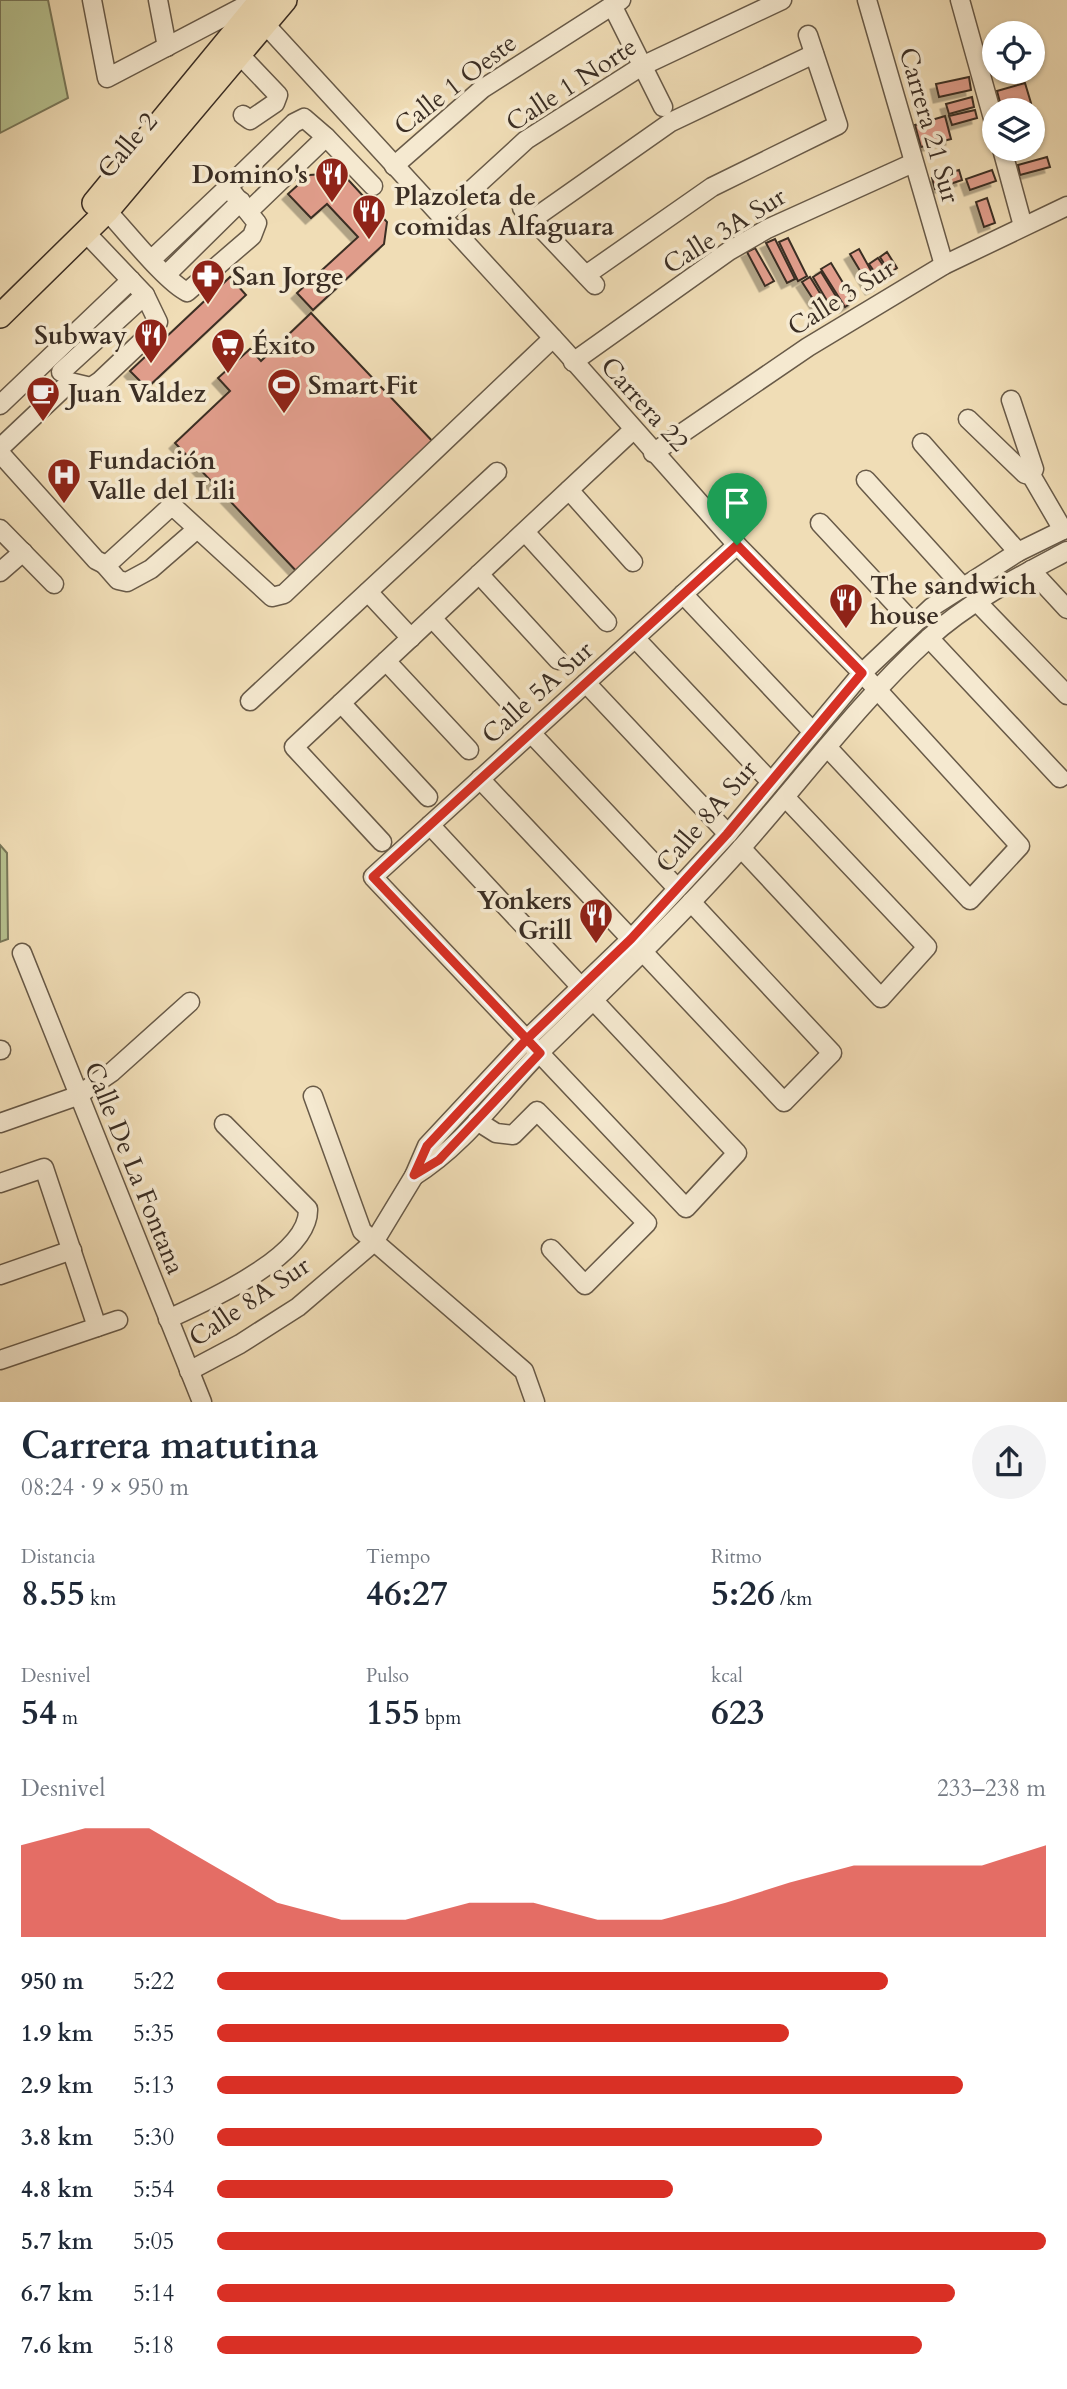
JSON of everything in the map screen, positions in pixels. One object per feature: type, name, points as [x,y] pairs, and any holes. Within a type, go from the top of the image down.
[{"type":"main road","name":"Calle 2","points":[[0,294],[97,201],[260,8],[285,0]]},
{"type":"main road","name":"Calle 2","points":[[0,316],[107,211],[239,54],[260,8]]},
{"type":"street","points":[[92,0],[107,78],[167,47],[232,6],[260,8]]},
{"type":"street","points":[[158,0],[167,47]]},
{"type":"street","name":"Calle 1 Norte","points":[[442,218],[526,140],[642,66],[782,0]]},
{"type":"street","name":"Carrera 21 Sur","points":[[867,0],[944,265]]},
{"type":"street","points":[[960,0],[987,98]]},
{"type":"street","points":[[616,2],[642,66],[663,107]]},
{"type":"street","name":"Calle 1 Oeste","points":[[394,166],[482,89],[616,2]]},
{"type":"street","name":"Carrera 22","points":[[260,8],[394,166],[553,338],[653,453],[737,545],[878,690],[1020,846],[970,900],[827,747]]},
{"type":"street","points":[[808,35],[838,125],[712,187],[591,280],[528,213],[671,122],[814,54]]},
{"type":"street","points":[[239,54],[278,95],[275,103],[250,120],[243,115]]},
{"type":"street","points":[[152,259],[294,123],[304,118],[373,186]]},
{"type":"street","points":[[167,274],[326,137]]},
{"type":"street","points":[[1005,161],[1023,226]]},
{"type":"street","name":"Calle 3A Sur","points":[[573,362],[758,235],[842,193],[913,163]]},
{"type":"street","points":[[107,211],[187,292],[195,289],[257,229],[245,206],[228,187]]},
{"type":"street","name":"Calle 3 Sur","points":[[653,453],[808,347],[944,265],[1067,206]]},
{"type":"street","points":[[60,371],[91,387],[155,329],[157,315],[145,295],[86,233]]},
{"type":"street","points":[[131,280],[0,451],[96,560],[104,564],[118,580],[127,582],[151,569],[197,529]]},
{"type":"street","points":[[0,405],[60,371],[145,295]]},
{"type":"street","points":[[104,564],[168,509],[176,509],[272,597],[284,594],[553,338]]},
{"type":"street","points":[[1011,400],[1034,468],[1031,475]]},
{"type":"street","points":[[968,419],[1025,474],[1031,475],[1065,529]]},
{"type":"street","points":[[382,842],[294,747],[633,430]]},
{"type":"street","points":[[922,443],[1018,552]]},
{"type":"street","points":[[250,701],[497,472]]},
{"type":"street","points":[[866,480],[963,587]]},
{"type":"street","points":[[569,490],[633,562]]},
{"type":"street","points":[[820,523],[914,623]]},
{"type":"street","points":[[0,529],[54,584]]},
{"type":"street","name":"Calle 8A Sur","points":[[190,1371],[298,1307],[374,1242],[414,1175],[427,1146],[527,1039],[631,939],[727,834],[862,673],[914,623],[963,587],[1018,552],[1065,529]]},
{"type":"street","points":[[525,532],[607,622]]},
{"type":"street","name":"Calle 5A Sur","points":[[527,1039],[373,877],[737,545]]},
{"type":"street","name":"Calle 8A Sur","points":[[414,1175],[439,1160],[540,1053],[644,953],[741,848],[878,690],[929,638],[978,603],[1067,551]]},
{"type":"street","points":[[0,572],[23,552]]},
{"type":"street","points":[[1031,570],[1067,610]]},
{"type":"street","points":[[479,574],[558,660]]},
{"type":"street","points":[[368,592],[411,638]]},
{"type":"street","points":[[683,594],[813,732]]},
{"type":"street","points":[[978,603],[1067,695]]},
{"type":"street","points":[[432,618],[513,706]]},
{"type":"street","points":[[635,638],[771,782]]},
{"type":"street","points":[[929,638],[1059,778]]},
{"type":"street","points":[[386,661],[470,750]]},
{"type":"street","points":[[586,683],[727,834]]},
{"type":"street","points":[[341,703],[428,797]]},
{"type":"street","points":[[531,733],[677,888]]},
{"type":"street","points":[[481,779],[631,939]]},
{"type":"street","points":[[741,848],[881,998],[927,947],[785,797]]},
{"type":"street","points":[[430,825],[581,987]]},
{"type":"street","points":[[644,953],[784,1102],[832,1053],[691,902]]},
{"type":"street","name":"Calle De La Fontana","points":[[22,953],[77,1096],[202,1402]]},
{"type":"street","points":[[527,1039],[687,1208],[737,1153],[594,1000]]},
{"type":"street","points":[[0,1123],[77,1096],[112,1072],[190,1002]]},
{"type":"street","points":[[313,1096],[362,1231],[524,1371],[536,1402]]},
{"type":"street","points":[[477,1121],[496,1133],[513,1135],[537,1111],[648,1223],[585,1285],[551,1249]]},
{"type":"street","points":[[168,1319],[236,1285],[273,1261],[291,1245],[308,1215],[308,1209],[224,1124]]},
{"type":"street","points":[[0,1183],[44,1168],[97,1327]]},
{"type":"street","points":[[0,1275],[72,1250]]},
{"type":"street","points":[[0,1360],[118,1320]]},
{"type":"green space","points":[[0,0],[48,0],[68,98],[0,133]]},
{"type":"green space","points":[[0,845],[7,853],[8,939],[0,942]]},
{"type":"building","points":[[969,77],[971,90],[939,97],[936,84]]},
{"type":"building","points":[[1025,84],[1030,98],[999,98],[997,91]]},
{"type":"building","points":[[972,97],[974,107],[949,114],[946,104]]},
{"type":"building","points":[[975,110],[977,118],[952,125],[949,116]]},
{"type":"building","points":[[945,116],[951,139],[921,147],[915,125]]},
{"type":"building","points":[[1045,158],[1050,167],[1020,175],[1018,165],[1045,161]]},
{"type":"building","points":[[959,170],[962,180],[935,189],[932,178]]},
{"type":"building","points":[[992,170],[996,181],[970,190],[966,179]]},
{"type":"building","name":"Plazoleta de comidas Alfaguara","points":[[342,173],[387,222],[384,244],[313,310],[297,293],[358,237],[327,204],[311,218],[288,194],[309,175]]},
{"type":"building","points":[[987,198],[995,223],[984,227],[976,202]]},
{"type":"building","points":[[788,238],[807,276],[798,281],[779,242]]},
{"type":"building","points":[[775,239],[795,279],[787,283],[766,243]]},
{"type":"building","points":[[755,248],[774,281],[765,286],[747,252]]},
{"type":"building","points":[[859,249],[879,285],[871,289],[850,254]]},
{"type":"building","points":[[887,252],[897,268],[890,273],[880,257]]},
{"type":"building","points":[[878,258],[889,274],[880,280],[869,264]]},
{"type":"building","points":[[831,263],[854,301],[845,307],[821,269]]},
{"type":"building","points":[[821,272],[842,306],[833,311],[813,277]]},
{"type":"building","points":[[230,277],[246,295],[147,388],[130,371]]},
{"type":"building","points":[[810,277],[831,311],[824,316],[802,282]]},
{"type":"building","points":[[311,313],[436,445],[300,575],[175,443],[230,391],[218,378],[250,349],[261,361]]},
{"type":"place","name":"Domino's","points":[[332,204]]},
{"type":"place","name":"Plazoleta de comidas Alfaguara","points":[[369,241]]},
{"type":"place","name":"San Jorge","points":[[208,306]]},
{"type":"place","name":"Subway","points":[[151,365]]},
{"type":"place","name":"Éxito","points":[[228,375]]},
{"type":"place","name":"Smart Fit","points":[[284,415]]},
{"type":"place","name":"Juan Valdez","points":[[43,423]]},
{"type":"place","name":"Fundación Valle del Lili","points":[[64,505]]},
{"type":"place","name":"The sandwich house","points":[[846,630]]},
{"type":"place","name":"Yonkers Grill","points":[[596,945]]},
{"type":"route","points":[[737,545],[373,877],[475,985],[527,1039],[540,1053],[439,1160],[414,1175],[427,1146],[527,1039],[631,939],[727,834],[862,673],[737,545]]}]
